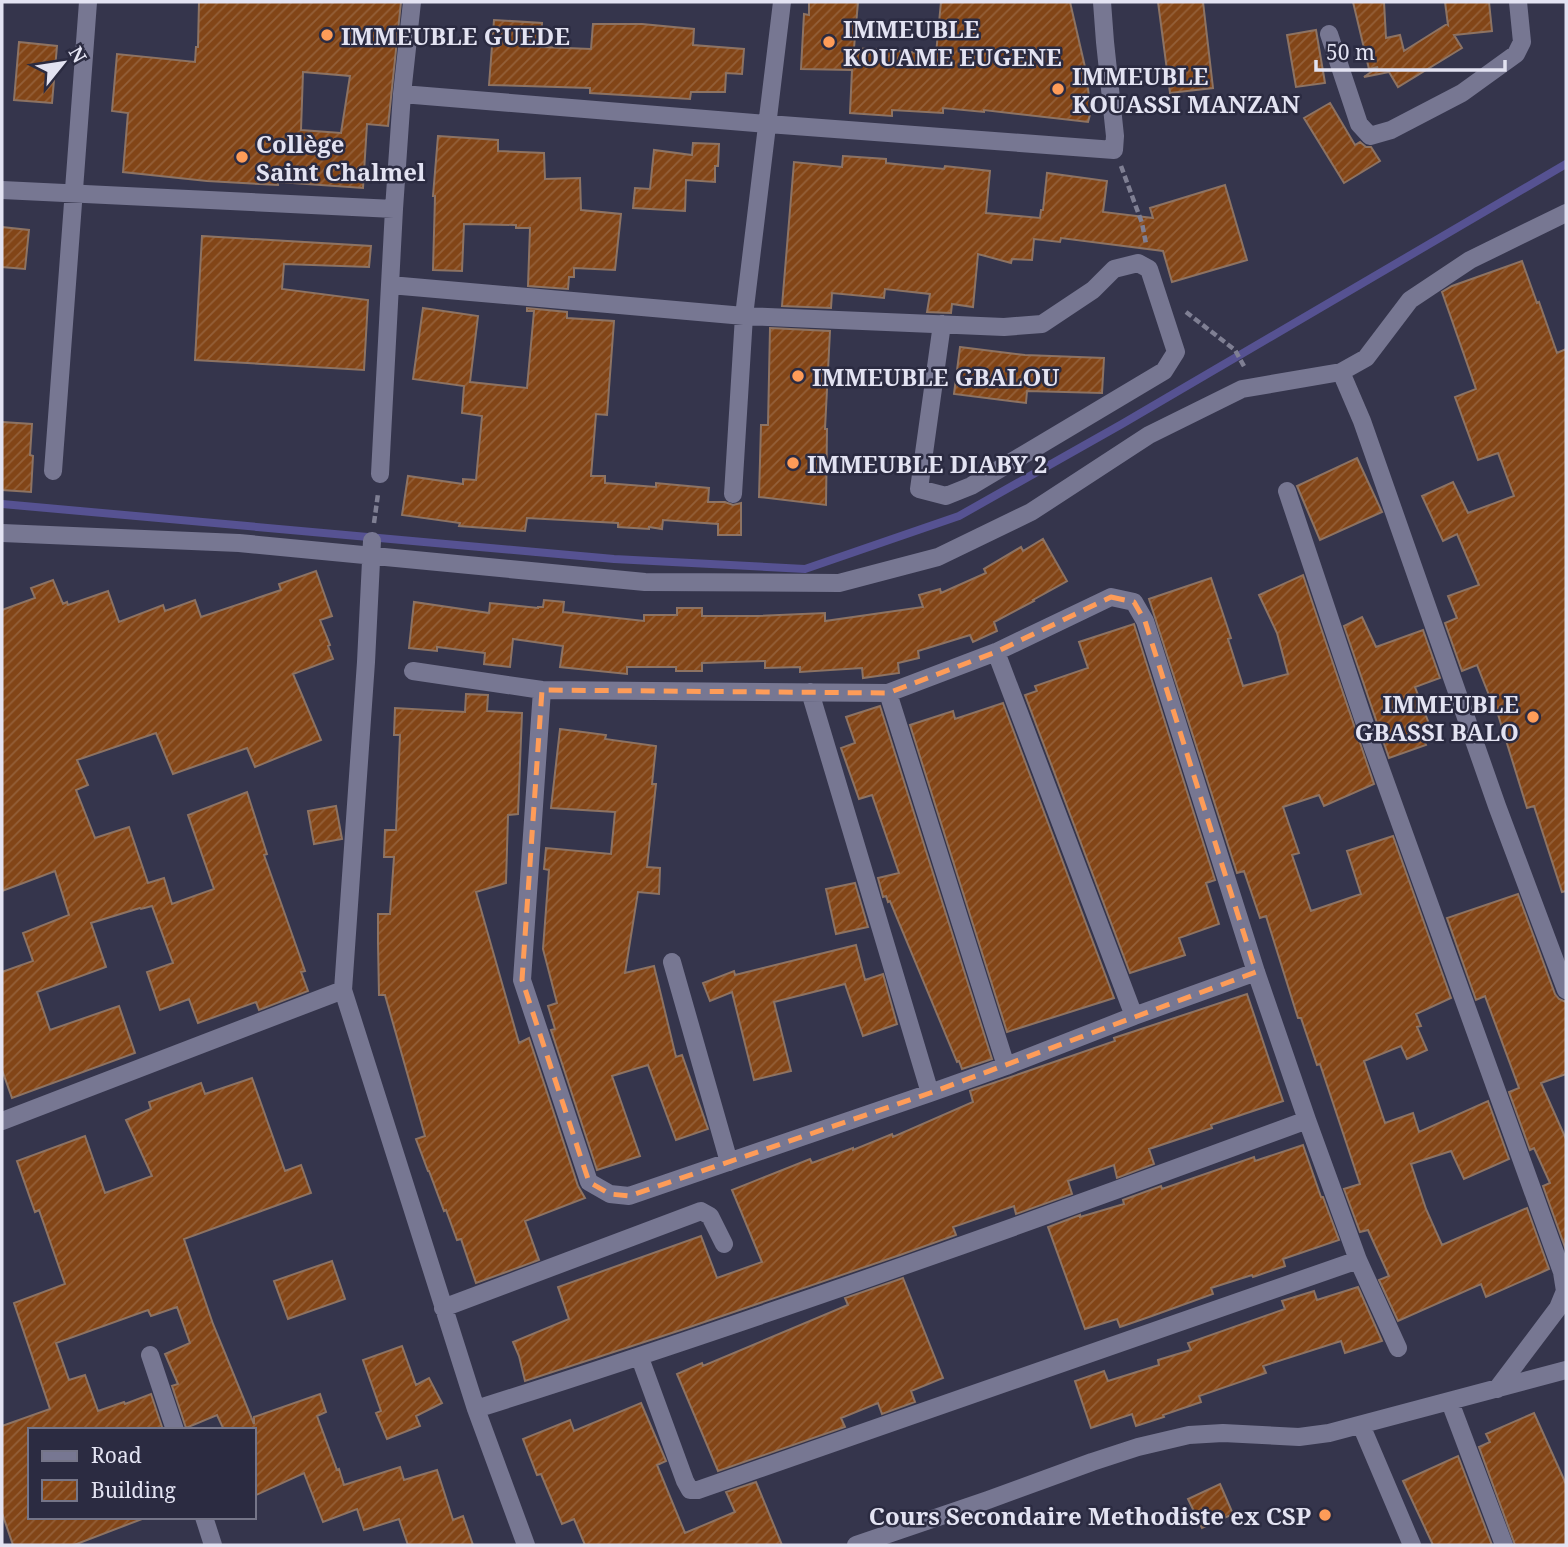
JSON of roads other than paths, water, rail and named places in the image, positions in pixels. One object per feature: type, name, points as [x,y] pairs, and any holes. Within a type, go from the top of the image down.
[{"type":"street","points":[[53,471],[88,2]]},
{"type":"street","points":[[380,474],[394,209],[412,2]]},
{"type":"street","points":[[733,494],[744,316],[782,2]]},
{"type":"street","points":[[402,94],[1114,150],[1115,136],[1102,2]]},
{"type":"street","points":[[1329,34],[1359,124],[1370,136],[1391,130],[1462,93],[1516,54],[1522,42],[1518,2]]},
{"type":"street","points":[[2,190],[394,209]]},
{"type":"street","points":[[2,533],[372,548],[645,582],[839,583],[938,557],[1031,512],[1149,435],[1242,389],[1341,372],[1366,358],[1410,300],[1470,260],[1566,215]]},
{"type":"street","points":[[390,285],[744,316],[942,324],[1004,327],[1042,324],[1093,290],[1114,269],[1138,263],[1149,269],[1176,352],[1164,371],[971,486],[946,496],[919,489],[942,324]]},
{"type":"street","points":[[1341,372],[1362,421],[1497,806],[1566,990]]},
{"type":"street","points":[[1287,491],[1371,742],[1564,1271],[1565,1291],[1558,1308],[1497,1389]]},
{"type":"street","points":[[372,548],[343,990],[476,1409],[526,1545]]},
{"type":"street","points":[[413,671],[542,690],[888,693],[996,652],[1111,597],[1133,602],[1145,621],[1256,972],[1307,1120],[1358,1261],[1398,1348]]},
{"type":"street","points":[[996,652],[1133,1016]]},
{"type":"street","points":[[542,690],[522,979],[589,1182],[610,1194],[629,1196],[930,1093],[1256,972]]},
{"type":"street","points":[[810,692],[930,1093]]},
{"type":"street","points":[[888,693],[1006,1066]]},
{"type":"street","points":[[671,962],[729,1162]]},
{"type":"street","points":[[2,1121],[343,990]]},
{"type":"street","points":[[476,1409],[640,1357],[1137,1183],[1307,1120]]},
{"type":"street","points":[[443,1308],[701,1211],[710,1216],[724,1244]]},
{"type":"street","points":[[640,1357],[685,1481],[690,1490],[698,1490],[1358,1261]]},
{"type":"street","points":[[150,1355],[174,1428]]},
{"type":"street","points":[[856,1545],[1138,1447],[1189,1435],[1223,1433],[1299,1437],[1329,1433],[1566,1370]]},
{"type":"street","points":[[1450,1402],[1504,1545]]},
{"type":"street","points":[[1362,1424],[1412,1545]]},
{"type":"street","points":[[205,1519],[213,1545]]},
{"type":"waterway","points":[[2,504],[614,559],[805,569],[959,516],[1122,424],[1566,164]]},
{"type":"place","name":"IMMEUBLE GUEDE","points":[[327,35]]},
{"type":"place","name":"IMMEUBLE KOUAME EUGENE","points":[[829,42]]},
{"type":"place","name":"IMMEUBLE KOUASSI MANZAN","points":[[1058,89]]},
{"type":"place","name":"Collège Saint Chalmel","points":[[242,157]]},
{"type":"place","name":"IMMEUBLE GBALOU","points":[[798,376]]},
{"type":"place","name":"IMMEUBLE DIABY 2","points":[[793,463]]},
{"type":"place","name":"IMMEUBLE GBASSI BALO","points":[[1533,717]]},
{"type":"place","name":"Cours Secondaire Methodiste ex CSP","points":[[1325,1515]]}]
